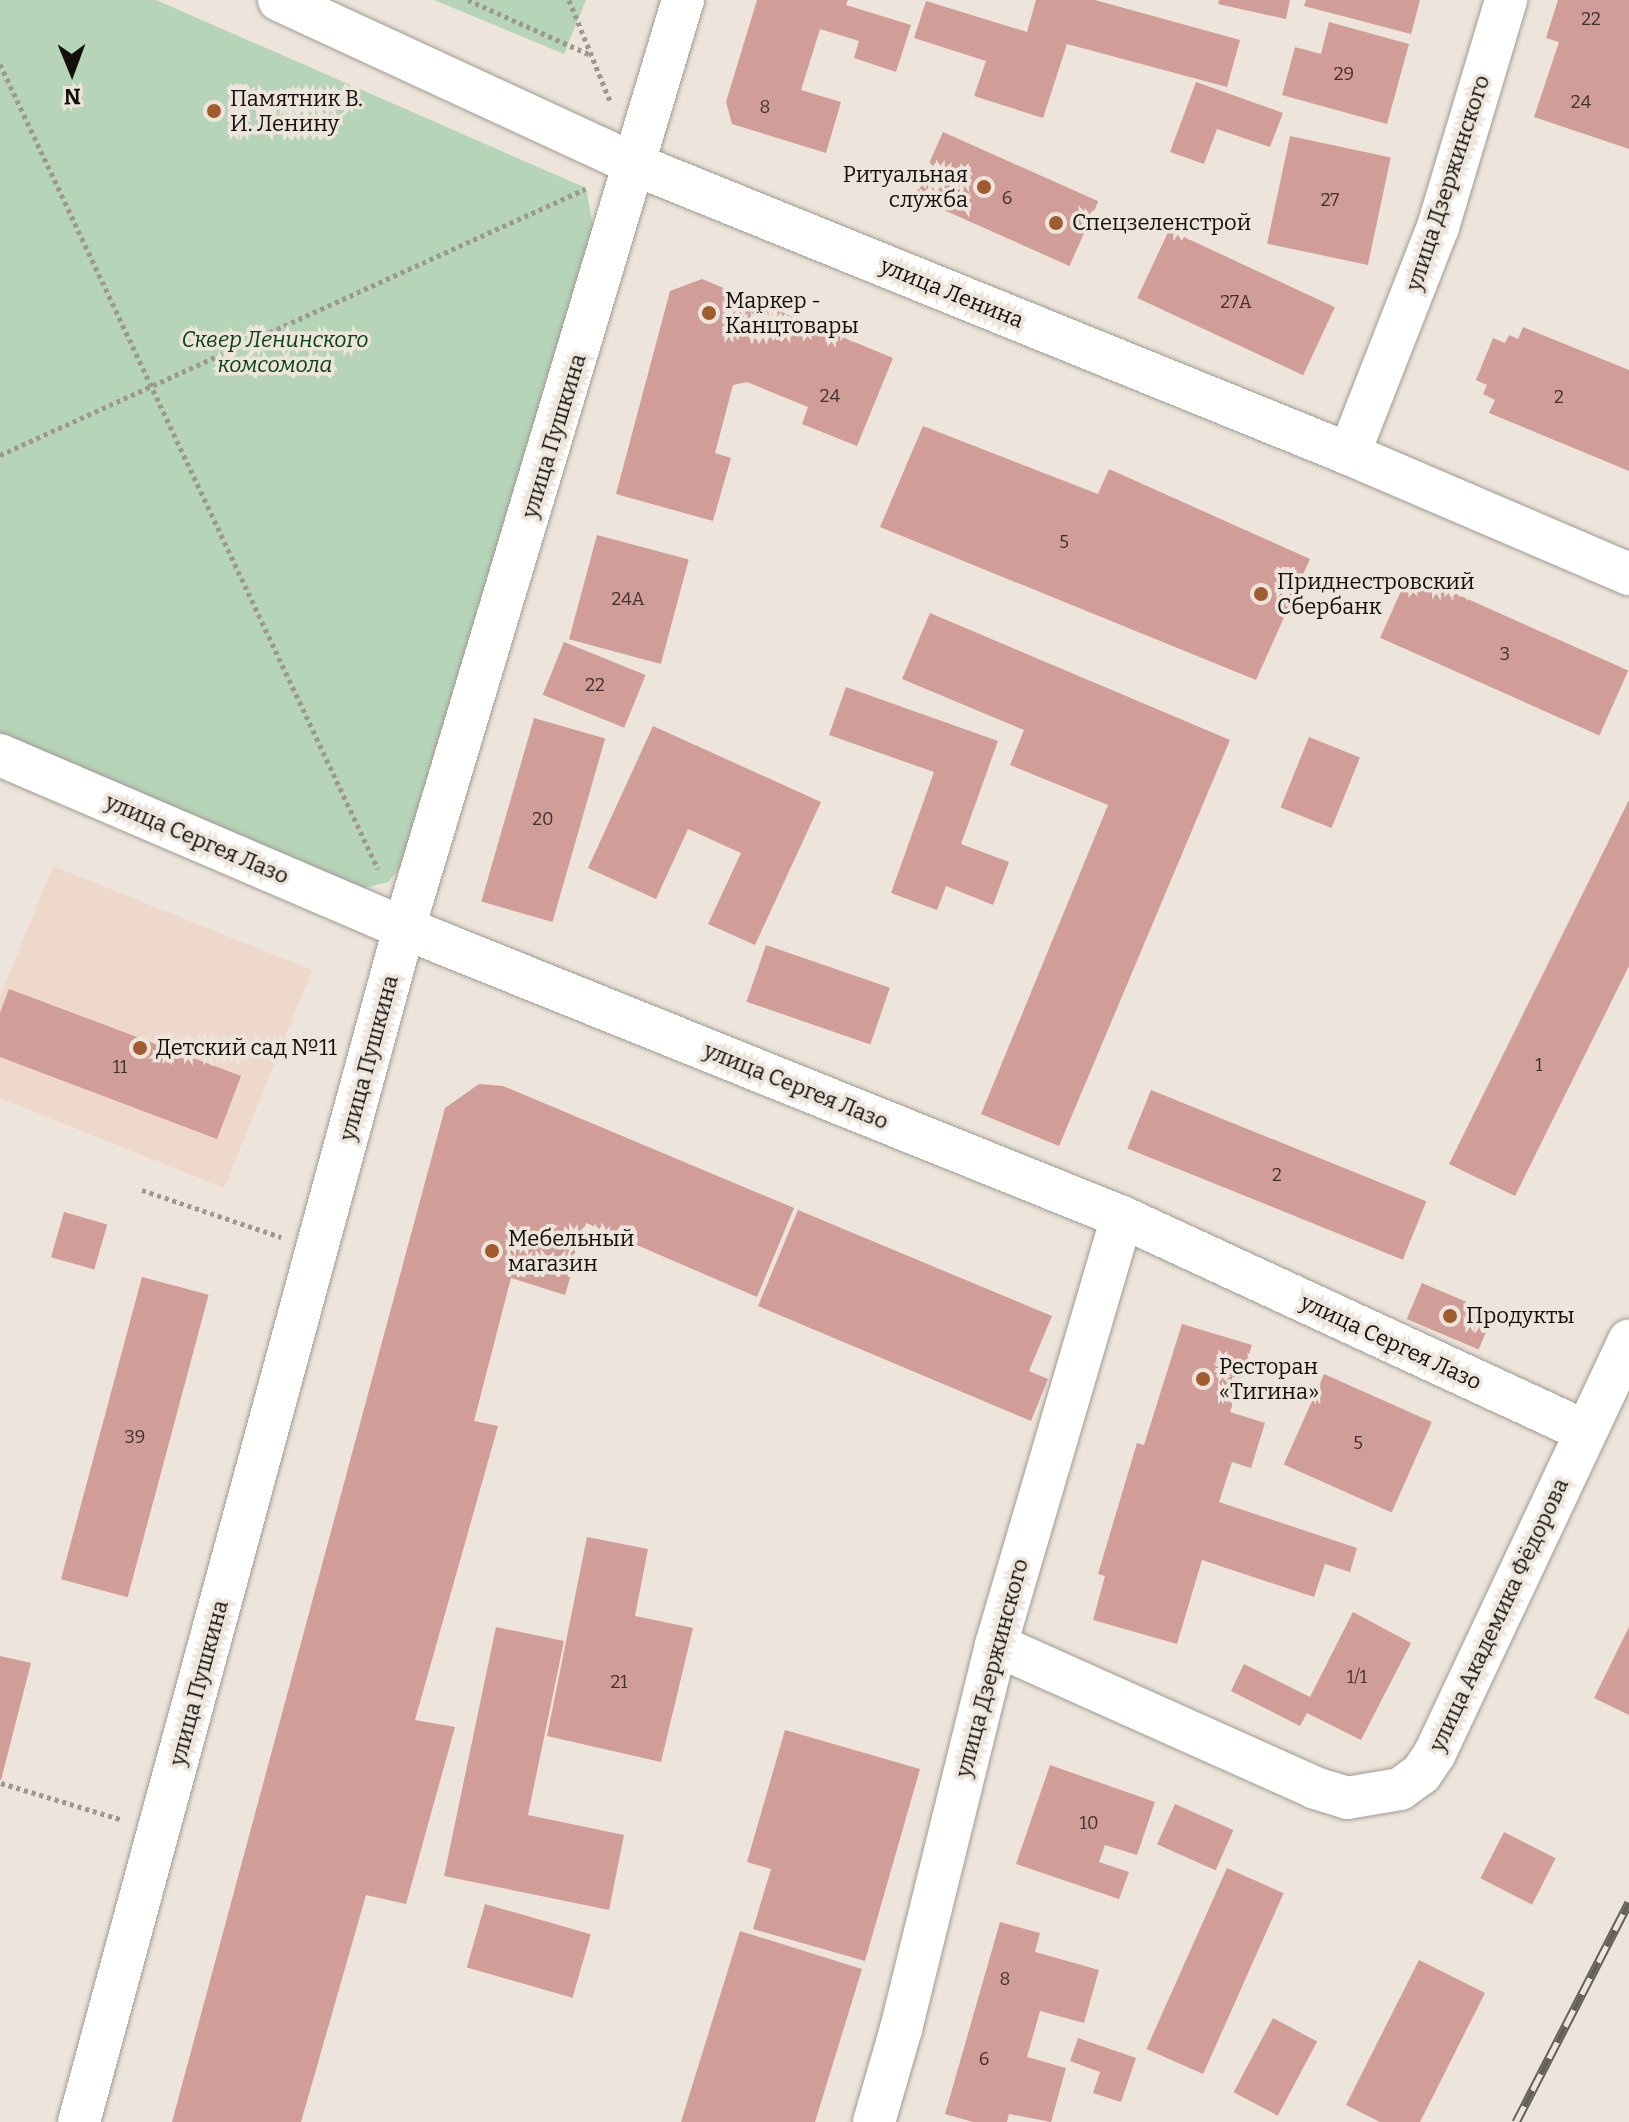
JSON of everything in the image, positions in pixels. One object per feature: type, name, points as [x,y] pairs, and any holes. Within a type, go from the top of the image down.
[{"type":"street","name":"улица Ленина","points":[[279,0],[636,165],[1349,454],[1629,574]]},
{"type":"street","name":"улица Пушкина","points":[[79,2122],[404,928],[636,165],[683,0]]},
{"type":"street","name":"улица Дзержинского","points":[[1349,454],[1438,227],[1506,0]]},
{"type":"street","name":"улица Сергея Лазо","points":[[0,755],[404,928],[1122,1217],[1585,1431]]},
{"type":"street","name":"улица Дзержинского","points":[[874,2122],[901,2029],[996,1645],[1122,1217]]},
{"type":"street","name":"улица Академика Фёдорова","points":[[996,1645],[1315,1788],[1347,1798],[1400,1789],[1421,1774],[1435,1753],[1629,1340]]},
{"type":"path","points":[[468,0],[592,56]]},
{"type":"path","points":[[0,455],[636,165],[569,0]]},
{"type":"path","points":[[0,64],[404,928]]},
{"type":"path","points":[[142,1190],[317,1249]]},
{"type":"path","points":[[1,1783],[158,1831]]},
{"type":"shaded area","name":"Детский сад №11","points":[[53,866],[312,970],[224,1188],[0,1098],[0,997]]},
{"type":"green space","name":"Сквер Ленинского комсомола","points":[[0,0],[156,0],[586,188],[595,237],[404,863],[388,882],[364,888],[329,883],[0,742]]},
{"type":"green space","points":[[434,0],[586,0],[564,54]]},
{"type":"building","points":[[757,0],[848,0],[846,5],[911,25],[896,72],[854,58],[859,41],[820,29],[801,90],[841,102],[826,153],[732,124],[726,102]]},
{"type":"building","points":[[1036,0],[1095,0],[1240,40],[1227,87],[1067,44],[1043,118],[974,96],[986,61],[914,38],[926,1],[1027,32]]},
{"type":"building","points":[[1219,0],[1290,0],[1286,19],[1218,4]]},
{"type":"building","points":[[1306,0],[1420,0],[1411,34],[1304,6]]},
{"type":"building","points":[[1558,0],[1629,0],[1629,149],[1534,117],[1559,42],[1546,38]]},
{"type":"building","points":[[1329,22],[1409,44],[1387,124],[1282,95],[1295,47],[1321,54]]},
{"type":"building","points":[[1196,82],[1283,113],[1270,147],[1217,129],[1204,164],[1170,152]]},
{"type":"building","points":[[943,132],[1098,201],[1069,266],[914,197]]},
{"type":"building","points":[[1290,136],[1391,157],[1368,265],[1267,244]]},
{"type":"building","points":[[1169,230],[1335,307],[1303,375],[1137,298]]},
{"type":"building","points":[[702,279],[893,358],[857,446],[802,424],[808,407],[747,382],[733,385],[715,453],[731,458],[713,521],[616,494],[670,291]]},
{"type":"building","points":[[1523,327],[1629,370],[1629,471],[1489,413],[1495,400],[1483,394],[1487,385],[1476,380],[1493,338],[1505,343],[1509,335],[1518,339]]},
{"type":"building","points":[[923,426],[1098,494],[1109,469],[1310,559],[1256,680],[880,527]]},
{"type":"building","points":[[597,535],[689,560],[661,664],[569,639]]},
{"type":"building","points":[[1409,573],[1628,671],[1599,735],[1380,638]]},
{"type":"building","points":[[930,613],[1230,740],[1059,1146],[981,1114],[1108,805],[1010,765],[1024,730],[902,679]]},
{"type":"building","points":[[564,642],[646,675],[624,728],[543,695]]},
{"type":"building","points":[[846,687],[998,741],[961,844],[1009,862],[993,905],[946,886],[937,910],[891,893],[934,772],[829,735]]},
{"type":"building","points":[[534,718],[605,738],[552,922],[481,902]]},
{"type":"building","points":[[653,726],[821,802],[755,945],[708,924],[741,853],[688,829],[656,899],[588,868]]},
{"type":"building","points":[[1309,737],[1360,758],[1332,828],[1281,807]]},
{"type":"building","points":[[1629,800],[1629,966],[1515,1196],[1449,1164]]},
{"type":"building","points":[[766,945],[890,988],[870,1044],[746,1002]]},
{"type":"building","points":[[9,989],[241,1076],[217,1139],[0,1057],[0,1013]]},
{"type":"building","points":[[479,1084],[503,1086],[794,1208],[757,1297],[586,1223],[565,1295],[511,1278],[474,1421],[498,1426],[415,1720],[455,1727],[406,1904],[366,1895],[301,2122],[172,2122],[445,1108]]},
{"type":"building","points":[[1151,1090],[1426,1201],[1403,1260],[1127,1148]]},
{"type":"building","points":[[798,1210],[1052,1316],[1029,1371],[1048,1379],[1031,1421],[758,1306]]},
{"type":"building","points":[[64,1212],[107,1224],[94,1270],[51,1257]]},
{"type":"building","points":[[142,1277],[209,1295],[128,1597],[61,1579]]},
{"type":"building","name":"Продукты","points":[[1422,1283],[1494,1313],[1479,1349],[1407,1319]]},
{"type":"building","points":[[1182,1324],[1252,1345],[1230,1412],[1265,1423],[1251,1468],[1232,1462],[1219,1502],[1357,1548],[1350,1572],[1325,1564],[1314,1597],[1202,1560],[1177,1644],[1093,1620],[1105,1576],[1098,1574],[1137,1443],[1144,1445]]},
{"type":"building","points":[[1324,1374],[1432,1422],[1392,1512],[1284,1464]]},
{"type":"building","points":[[587,1537],[648,1549],[635,1616],[693,1628],[661,1762],[547,1736]]},
{"type":"building","points":[[1353,1612],[1411,1643],[1361,1740],[1307,1713],[1300,1726],[1231,1691],[1244,1664],[1310,1697]]},
{"type":"building","points":[[496,1627],[564,1641],[528,1815],[624,1835],[609,1910],[444,1876]]},
{"type":"building","points":[[1629,1627],[1629,1715],[1594,1698]]},
{"type":"building","points":[[0,1656],[31,1663],[1,1780],[0,1780]]},
{"type":"building","points":[[785,1730],[920,1769],[865,1961],[753,1929],[771,1869],[747,1862]]},
{"type":"building","points":[[1050,1765],[1155,1802],[1137,1855],[1105,1845],[1099,1862],[1129,1872],[1119,1899],[1016,1864]]},
{"type":"building","points":[[1175,1804],[1233,1830],[1216,1870],[1157,1844]]},
{"type":"building","points":[[1504,1832],[1556,1858],[1532,1905],[1480,1878]]},
{"type":"building","points":[[1227,1868],[1284,1893],[1203,2074],[1146,2049]]},
{"type":"building","points":[[485,1904],[591,1934],[573,1998],[467,1967]]},
{"type":"building","points":[[1000,1922],[1040,1933],[1035,1952],[1099,1970],[1084,2023],[1040,2011],[1027,2057],[1066,2068],[1051,2122],[1009,2114],[1007,2122],[973,2122],[945,2114]]},
{"type":"building","points":[[740,1931],[862,1969],[815,2122],[681,2122]]},
{"type":"building","points":[[1419,1960],[1485,1993],[1420,2122],[1380,2122],[1346,2105]]},
{"type":"building","points":[[1273,2018],[1317,2041],[1278,2116],[1234,2092]]},
{"type":"building","points":[[1078,2038],[1136,2058],[1121,2102],[1093,2093],[1100,2072],[1070,2061]]},
{"type":"railway","points":[[1516,2122],[1629,1902]]},
{"type":"place","name":"Памятник В. И. Ленину","points":[[214,111]]},
{"type":"place","name":"Ритуальная служба","points":[[984,187]]},
{"type":"place","name":"Спецзеленстрой","points":[[1056,223]]},
{"type":"place","name":"Маркер - Канцтовары","points":[[709,313]]},
{"type":"place","name":"Приднестровский Сбербанк","points":[[1261,594]]},
{"type":"place","name":"Детский сад №11","points":[[140,1048]]},
{"type":"place","name":"Мебельный магазин","points":[[492,1251]]},
{"type":"place","name":"Продукты","points":[[1450,1316]]},
{"type":"place","name":"Ресторан «Тигина»","points":[[1203,1379]]}]
